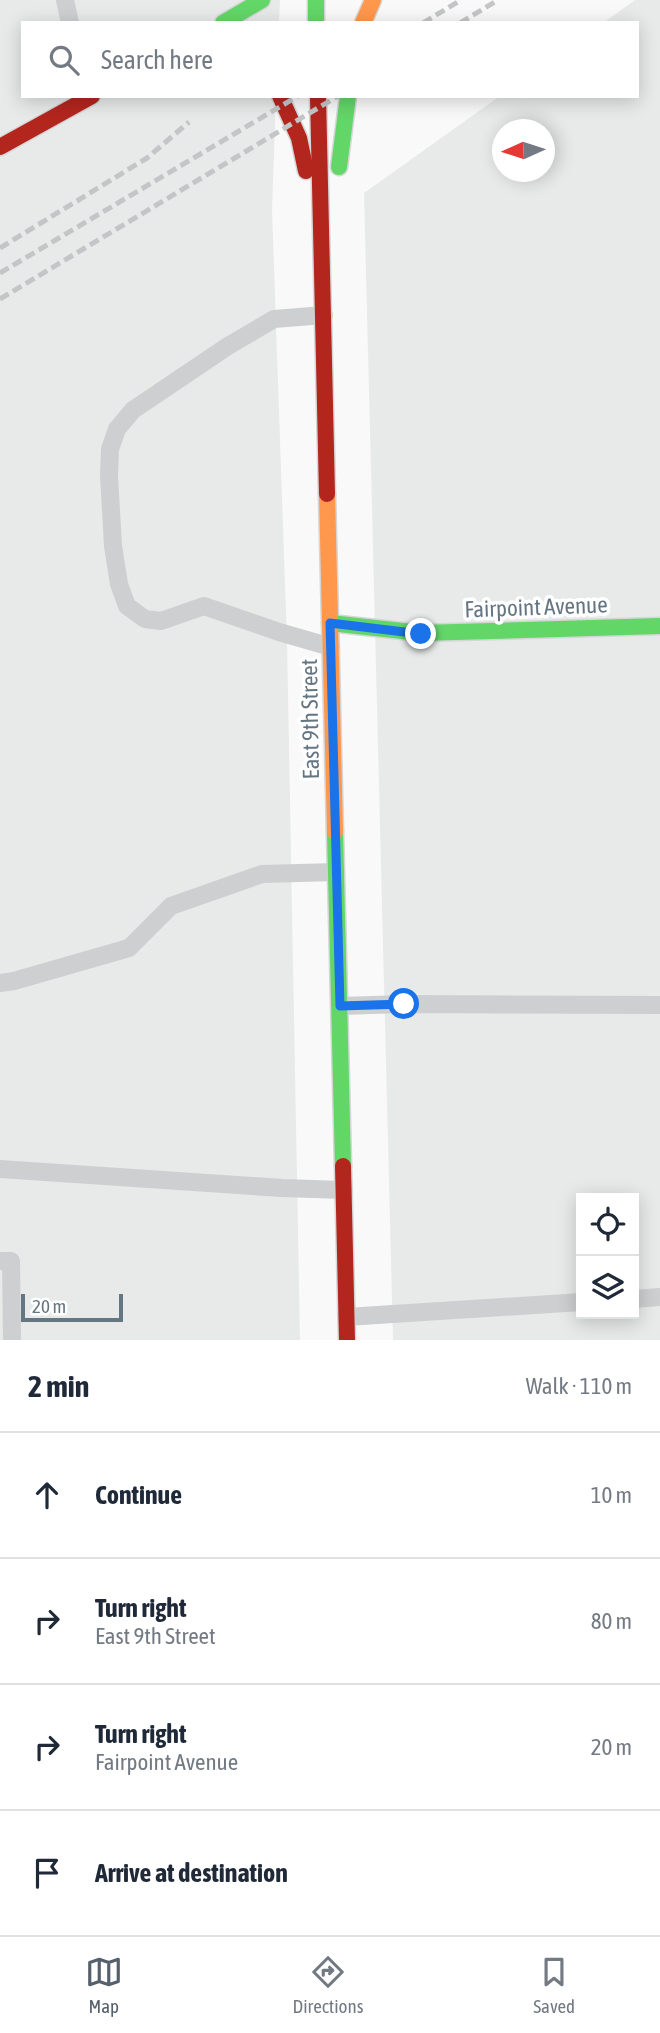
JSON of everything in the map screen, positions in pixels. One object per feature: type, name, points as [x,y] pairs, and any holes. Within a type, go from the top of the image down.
[{"type":"main road","points":[[226,21],[262,0]]},
{"type":"main road","points":[[316,0],[316,21]]},
{"type":"main road","points":[[364,21],[373,0]]},
{"type":"main road","points":[[0,147],[88,98]]},
{"type":"main road","points":[[281,98],[299,138],[324,280]]},
{"type":"main road","name":"East 9th Street","points":[[318,98],[347,1340]]},
{"type":"main road","points":[[324,280],[348,98]]},
{"type":"main road","name":"Fairpoint Avenue","points":[[330,623],[421,634],[660,626]]},
{"type":"lane","points":[[65,0],[70,21]]},
{"type":"lane","points":[[324,315],[274,319],[228,346],[133,410],[117,429],[110,449],[109,476],[113,546],[119,584],[127,606],[145,620],[161,621],[204,606],[331,647]]},
{"type":"lane","points":[[0,982],[14,981],[130,948],[171,906],[262,874],[336,872]]},
{"type":"lane","points":[[340,1006],[660,1005]]},
{"type":"lane","points":[[0,1168],[344,1190]]},
{"type":"lane","points":[[0,1261],[11,1261],[12,1340]]},
{"type":"lane","points":[[639,1299],[660,1297]]},
{"type":"lane","points":[[346,1317],[576,1302]]},
{"type":"shaded area","points":[[0,0],[280,0],[279,21],[21,21],[21,98],[276,98],[272,210],[287,640],[300,1340],[0,1340]]},
{"type":"shaded area","points":[[635,0],[660,0],[660,1340],[393,1340],[364,193],[497,98],[639,98],[639,21],[606,21]]},
{"type":"railway","points":[[426,21],[461,0]]},
{"type":"railway","points":[[463,21],[498,0]]},
{"type":"railway","points":[[0,273],[295,98]]},
{"type":"railway","points":[[0,299],[335,98]]},
{"type":"railway","points":[[0,248],[147,158],[189,122]]},
{"type":"traffic: fast","points":[[226,21],[262,0]]},
{"type":"traffic: fast","points":[[316,0],[316,21]]},
{"type":"traffic: fast","points":[[339,167],[348,98]]},
{"type":"traffic: fast","points":[[330,623],[421,633],[660,626]]},
{"type":"traffic: fast","points":[[335,832],[343,1166]]},
{"type":"traffic: slow","points":[[364,21],[373,0]]},
{"type":"traffic: slow","points":[[327,494],[335,832]]},
{"type":"traffic: jam","points":[[0,147],[88,98]]},
{"type":"traffic: jam","points":[[281,98],[299,138],[306,171]]},
{"type":"traffic: jam","points":[[318,98],[327,494]]},
{"type":"traffic: jam","points":[[343,1166],[347,1340]]},
{"type":"route","points":[[404,1004],[340,1006],[330,623],[421,634]]}]
